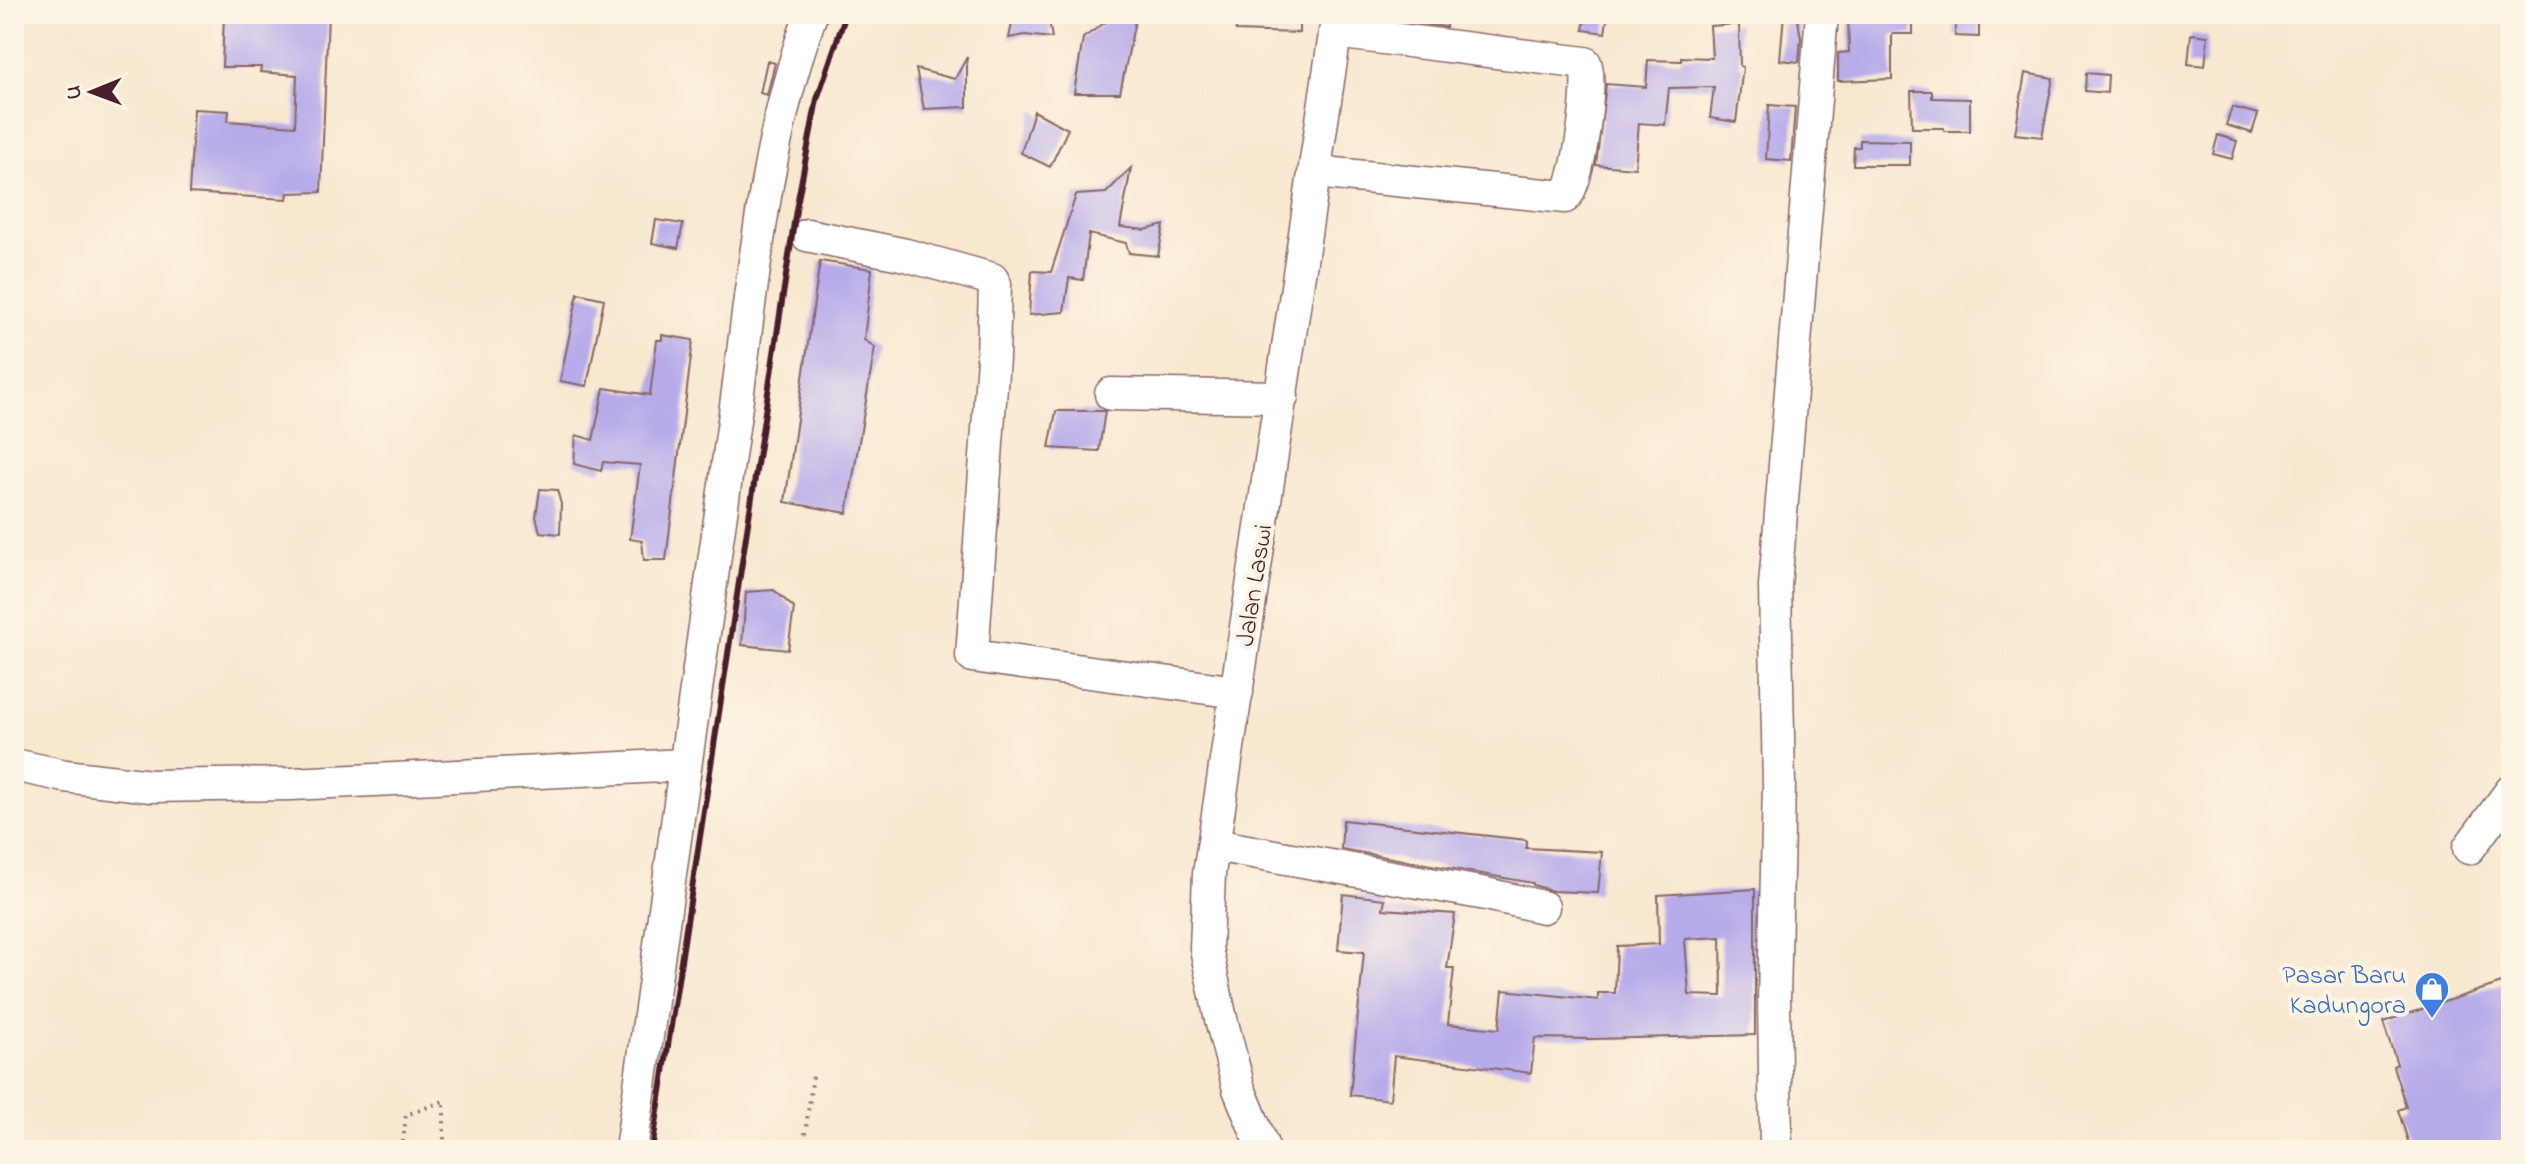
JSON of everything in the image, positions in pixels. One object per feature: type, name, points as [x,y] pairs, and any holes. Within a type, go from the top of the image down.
[{"type":"street","points":[[631,1150],[767,177],[779,116],[811,14]]},
{"type":"street","points":[[1776,1150],[1774,999],[1779,785],[1775,586],[1822,14]]},
{"type":"street","points":[[1315,172],[1565,197],[1575,172],[1589,78],[1585,63],[1337,23]]},
{"type":"street","name":"Jalan Laswi","points":[[1264,1150],[1239,1089],[1206,948],[1209,874],[1337,23]]},
{"type":"street","points":[[807,235],[906,255],[992,279],[995,284],[993,358],[972,656],[1237,692]]},
{"type":"street","points":[[1111,394],[1282,397]]},
{"type":"street","points":[[14,765],[65,776],[151,786],[306,784],[684,765]]},
{"type":"street","points":[[2469,848],[2511,791]]},
{"type":"street","points":[[1214,845],[1543,907]]},
{"type":"path","points":[[803,1150],[813,1075]]},
{"type":"path","points":[[402,1150],[406,1115],[444,1101],[444,1150]]},
{"type":"building","points":[[224,14],[328,14],[321,192],[288,193],[287,199],[189,193],[194,109],[229,111],[228,121],[295,126],[297,75],[260,72],[261,67],[222,67]]},
{"type":"building","points":[[1014,14],[1048,14],[1052,38],[1025,35],[1009,38]]},
{"type":"building","points":[[1234,14],[1299,14],[1299,33],[1236,31]]},
{"type":"building","points":[[1377,14],[1447,14],[1446,27],[1377,18]]},
{"type":"building","points":[[1586,14],[1608,14],[1605,33],[1583,30]]},
{"type":"building","points":[[1784,14],[1797,14],[1801,38],[1799,62],[1780,60]]},
{"type":"building","points":[[1848,14],[1913,14],[1913,34],[1892,34],[1892,79],[1838,81],[1838,53],[1849,52]]},
{"type":"building","points":[[1955,17],[1979,17],[1979,37],[1955,36]]},
{"type":"building","points":[[1110,19],[1135,21],[1120,93],[1074,93],[1083,38]]},
{"type":"building","points":[[1739,24],[1740,66],[1743,67],[1736,122],[1710,118],[1714,87],[1669,88],[1665,125],[1639,123],[1635,168],[1596,165],[1606,84],[1646,87],[1648,60],[1712,58],[1710,26]]},
{"type":"building","points":[[2191,34],[2208,36],[2205,66],[2188,64]]},
{"type":"building","points":[[967,57],[967,107],[924,109],[916,69],[955,79]]},
{"type":"building","points":[[767,61],[775,63],[767,95],[760,93]]},
{"type":"building","points":[[2025,73],[2053,78],[2042,137],[2015,134]]},
{"type":"building","points":[[2086,73],[2108,75],[2107,93],[2085,91]]},
{"type":"building","points":[[1911,91],[1932,91],[1932,98],[1970,99],[1970,131],[1912,128]]},
{"type":"building","points":[[1769,105],[1795,107],[1791,161],[1766,159]]},
{"type":"building","points":[[2232,107],[2258,114],[2252,133],[2226,125]]},
{"type":"building","points":[[1034,111],[1068,129],[1050,167],[1021,153]]},
{"type":"building","points":[[2218,135],[2237,141],[2232,159],[2213,154]]},
{"type":"building","points":[[1860,140],[1910,141],[1910,165],[1853,165],[1854,147],[1860,147]]},
{"type":"building","points":[[1131,168],[1120,227],[1145,230],[1164,225],[1158,256],[1129,253],[1126,243],[1089,234],[1083,280],[1069,278],[1064,312],[1029,315],[1032,271],[1051,272],[1076,195],[1106,193]]},
{"type":"building","points":[[656,220],[683,224],[678,248],[652,243]]},
{"type":"building","points":[[820,261],[872,269],[864,340],[875,347],[847,513],[785,502]]},
{"type":"building","points":[[578,293],[604,299],[587,386],[560,381]]},
{"type":"building","points":[[662,335],[693,340],[666,560],[644,560],[642,541],[630,539],[640,465],[603,462],[601,471],[574,464],[576,435],[593,440],[604,388],[650,395],[657,340],[662,340]]},
{"type":"building","points":[[1056,411],[1105,411],[1099,451],[1049,448]]},
{"type":"building","points":[[540,489],[557,490],[561,504],[560,534],[540,532],[536,517]]},
{"type":"building","points":[[774,590],[794,608],[788,650],[742,645],[746,592]]},
{"type":"building","points":[[1343,820],[1526,840],[1526,848],[1602,852],[1598,893],[1553,891],[1533,883],[1341,849]]},
{"type":"building","points":[[1755,889],[1755,1035],[1535,1038],[1531,1073],[1394,1056],[1390,1100],[1350,1095],[1364,952],[1338,950],[1343,894],[1385,899],[1383,909],[1455,914],[1447,968],[1454,968],[1448,1024],[1499,1029],[1503,990],[1598,1000],[1598,993],[1615,993],[1617,946],[1659,944],[1658,895]],"holes":[[[1721,937],[1722,996],[1689,995],[1685,939]]]},
{"type":"building","points":[[2511,980],[2511,1150],[2411,1150],[2398,1110],[2406,1107],[2393,1066],[2397,1064],[2383,1022]]},
{"type":"railway","points":[[652,1150],[796,210],[817,99],[846,14]]},
{"type":"place","name":"Pasar Baru Kadungora","points":[[2432,1020]]}]
